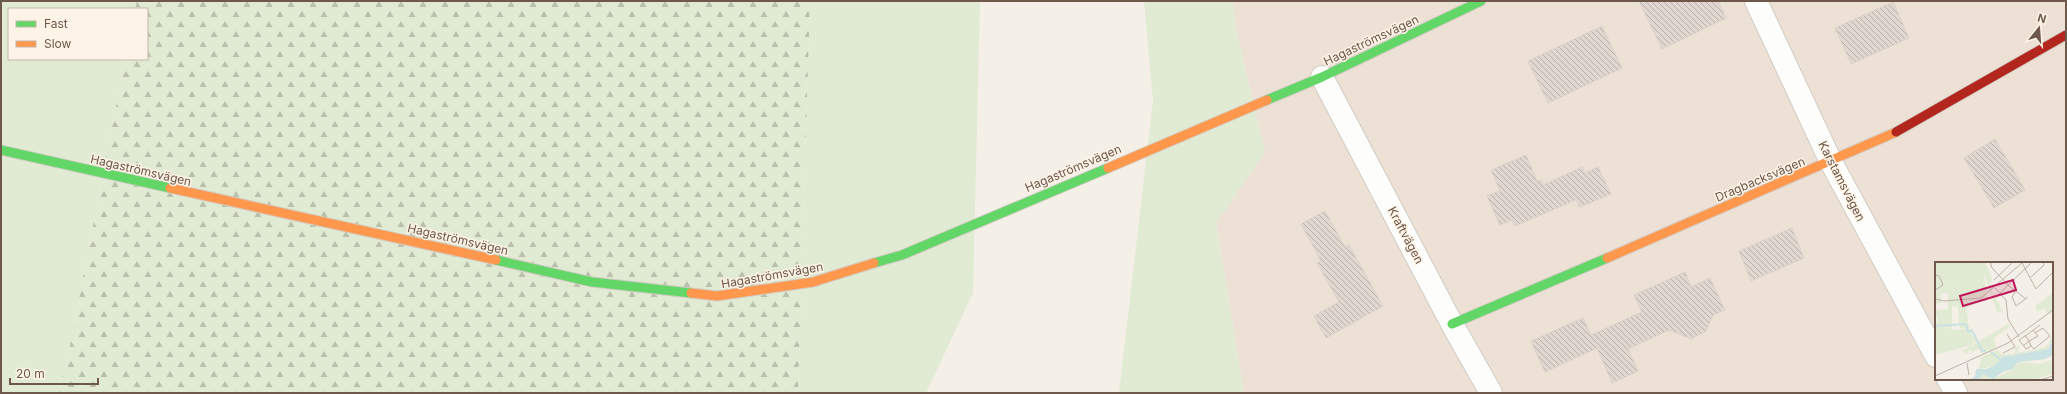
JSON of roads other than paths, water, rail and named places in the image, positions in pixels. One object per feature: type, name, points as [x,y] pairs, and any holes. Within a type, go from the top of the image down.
[{"type":"street","name":"Hagaströmsvägen","points":[[1,150],[204,196],[370,231],[592,282],[717,296],[813,282],[902,255],[1322,77],[1482,1]]},
{"type":"street","name":"Karstamsvägen","points":[[1756,1],[1831,162],[1935,354]]},
{"type":"street","name":"Dragbacksvägen","points":[[1452,324],[1886,138],[2066,35]]},
{"type":"street","name":"Kraftvägen","points":[[1322,77],[1452,324],[1491,393]]},
{"type":"street","points":[[1949,380],[1956,393]]}]
